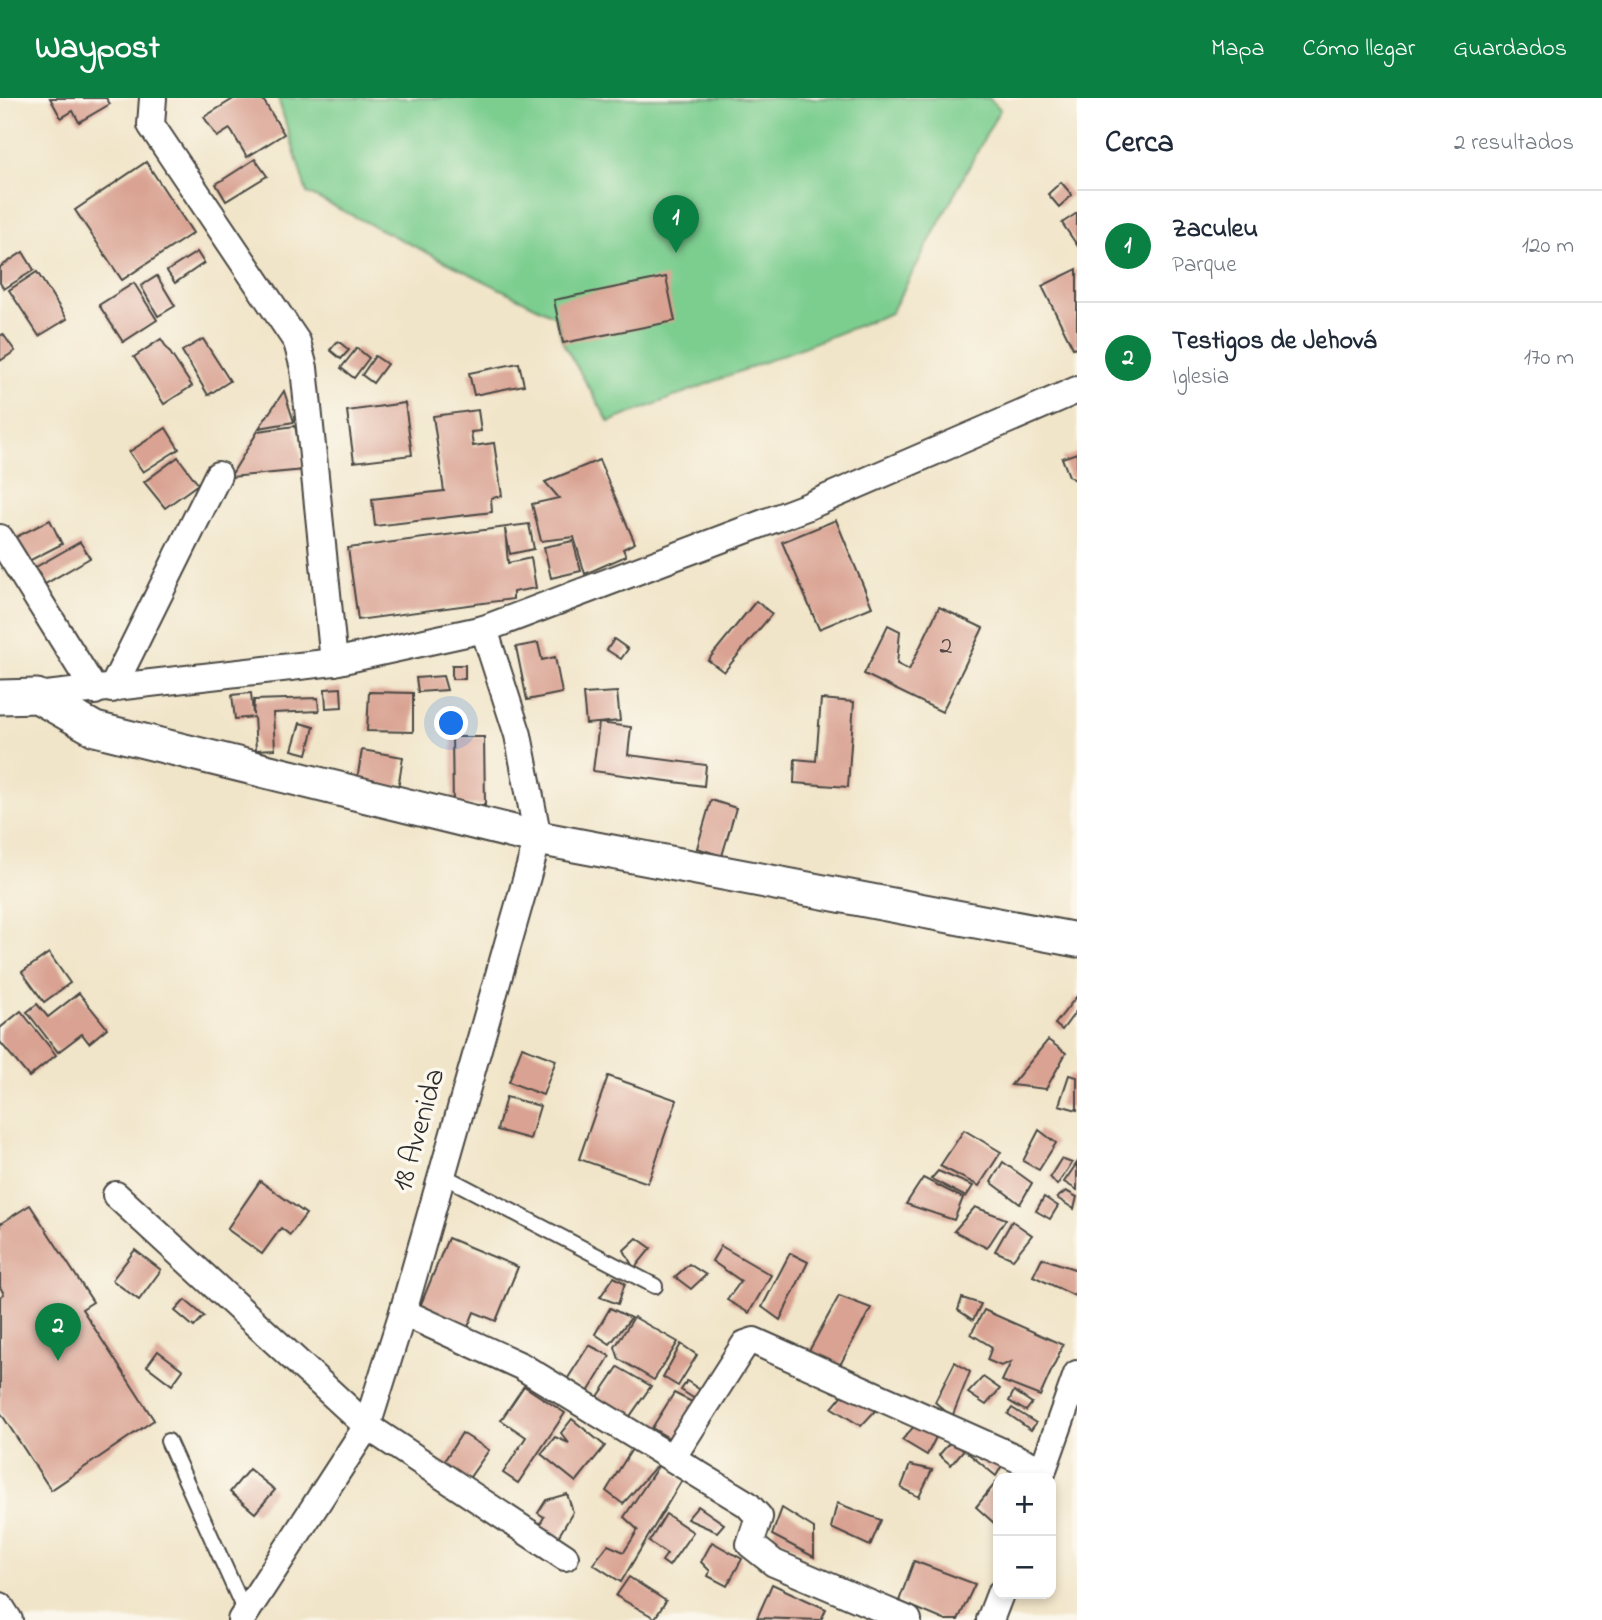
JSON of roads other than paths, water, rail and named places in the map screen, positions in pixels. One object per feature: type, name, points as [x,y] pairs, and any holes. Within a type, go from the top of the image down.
[{"type":"street","points":[[153,98],[151,125],[297,342],[304,368],[334,662]]},
{"type":"street","points":[[0,697],[103,690],[334,662],[484,629],[806,507],[1077,390]]},
{"type":"street","points":[[103,690],[218,475]]},
{"type":"street","points":[[0,538],[103,690]]},
{"type":"street","name":"18 Avenida","points":[[243,1617],[367,1426],[403,1312],[538,838],[518,735],[484,629]]},
{"type":"street","points":[[37,696],[95,729],[538,838],[1077,940]]},
{"type":"street","points":[[116,1195],[367,1426],[565,1557]]},
{"type":"street","points":[[403,1312],[521,1366],[754,1510],[759,1517],[750,1544],[754,1550],[774,1563],[908,1620]]},
{"type":"street","points":[[672,1458],[745,1345],[754,1341],[1040,1473]]},
{"type":"street","points":[[1042,1473],[1077,1374]]},
{"type":"street","points":[[990,1620],[998,1599]]},
{"type":"street","points":[[0,1606],[9,1620]]},
{"type":"lane","points":[[442,1175],[655,1286]]},
{"type":"lane","points":[[168,1441],[243,1617]]},
{"type":"place","name":"Zaculeu","points":[[676,253]]},
{"type":"place","name":"Testigos de Jehová","points":[[58,1361]]}]
